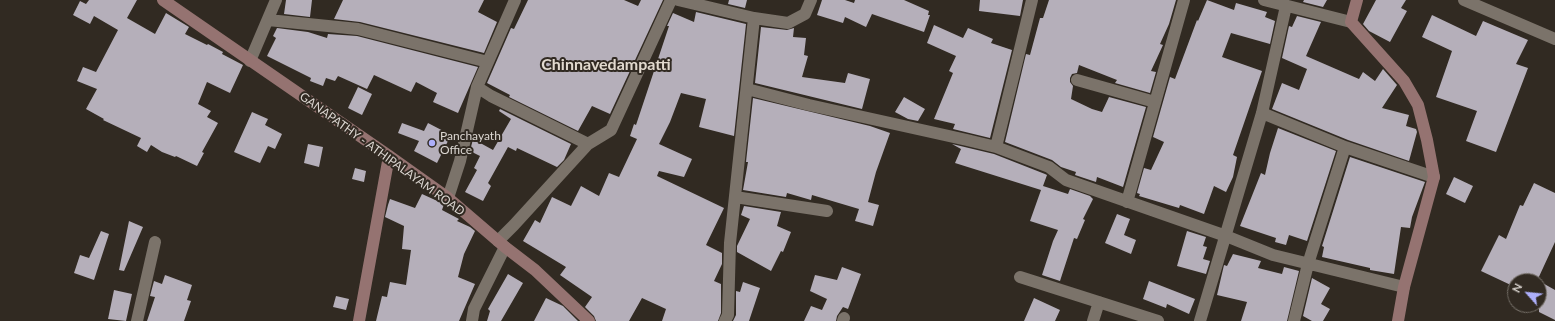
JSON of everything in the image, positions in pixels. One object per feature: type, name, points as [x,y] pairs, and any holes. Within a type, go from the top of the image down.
[{"type":"street","points":[[250,61],[276,0]]},
{"type":"street","points":[[448,198],[460,161],[478,87],[515,0]]},
{"type":"street","points":[[472,321],[474,309],[501,244],[514,225],[588,144],[611,130],[671,0]]},
{"type":"street","points":[[678,0],[754,18],[788,23],[805,14],[811,0]]},
{"type":"street","points":[[996,147],[1032,0]]},
{"type":"street","points":[[1127,202],[1184,0]]},
{"type":"street","points":[[1264,0],[1351,22],[1404,81],[1418,105],[1428,140],[1434,177],[1404,286],[1398,321]]},
{"type":"street","points":[[1351,22],[1357,0]]},
{"type":"street","points":[[1464,0],[1555,40]]},
{"type":"street","name":"GANAPATHY - ATHIPALAYAM ROAD","points":[[169,2],[250,61],[448,198],[501,244],[535,270],[589,321]]},
{"type":"street","points":[[1200,321],[1262,113],[1286,6]]},
{"type":"street","points":[[725,321],[728,315],[730,243],[754,18]]},
{"type":"street","points":[[268,20],[358,29],[488,62]]},
{"type":"street","points":[[1077,80],[1155,102]]},
{"type":"street","points":[[478,87],[492,96],[588,144]]},
{"type":"street","points":[[746,89],[809,105],[996,147],[1049,167],[1066,180],[1226,236],[1273,255],[1404,286]]},
{"type":"street","points":[[1262,113],[1345,147],[1434,177]]},
{"type":"street","points":[[1294,321],[1308,264],[1345,147]]},
{"type":"street","points":[[359,321],[389,156]]},
{"type":"street","points":[[735,197],[827,211]]},
{"type":"street","points":[[137,321],[155,242]]},
{"type":"street","points":[[1020,277],[1158,321]]},
{"type":"street","points":[[1093,321],[1099,302]]},
{"type":"building","points":[[89,0],[137,0],[127,18],[155,34],[166,13],[189,27],[185,34],[223,52],[222,54],[243,65],[230,93],[207,82],[198,104],[211,111],[207,117],[218,123],[202,152],[204,153],[197,166],[176,156],[175,157],[162,152],[151,145],[147,152],[137,146],[141,138],[103,120],[104,119],[86,109],[97,89],[77,81],[83,67],[96,72],[118,30],[94,16],[90,24],[73,15],[80,1],[86,4]]},
{"type":"building","points":[[286,0],[312,0],[310,17],[284,14]]},
{"type":"building","points":[[343,0],[484,0],[478,12],[497,22],[484,53],[360,22],[334,19]]},
{"type":"building","points":[[528,0],[624,0],[638,6],[641,0],[663,0],[610,114],[592,106],[578,131],[509,97],[510,95],[487,83],[511,28],[514,29]]},
{"type":"building","points":[[729,0],[747,0],[745,8],[728,4]]},
{"type":"building","points":[[822,0],[845,0],[854,3],[855,0],[904,0],[929,11],[928,15],[930,15],[924,32],[872,14],[866,27],[845,17],[843,23],[817,15]]},
{"type":"building","points":[[980,0],[1023,0],[1020,16],[979,11]]},
{"type":"building","points":[[1049,0],[1176,0],[1169,24],[1160,44],[1163,45],[1151,71],[1156,72],[1150,93],[1115,83],[1117,80],[1079,65],[1077,73],[1072,74],[1070,78],[1070,82],[1073,86],[1071,99],[1092,109],[1102,112],[1109,97],[1146,107],[1123,187],[1097,177],[1096,182],[1075,175],[1076,172],[1061,167],[1052,160],[1005,142],[1026,54],[1030,55],[1040,18],[1043,18]]},
{"type":"building","points":[[1207,0],[1234,10],[1236,3],[1267,12],[1265,17],[1275,21],[1270,44],[1231,33],[1222,57],[1262,71],[1233,155],[1237,157],[1233,177],[1226,192],[1214,186],[1204,214],[1180,205],[1179,208],[1139,196],[1140,194],[1137,193],[1144,168],[1151,170],[1164,142],[1153,137],[1170,77],[1175,79],[1197,20],[1198,21]]},
{"type":"building","points":[[1304,0],[1327,0],[1323,7],[1303,2]]},
{"type":"building","points":[[1376,0],[1406,0],[1401,8],[1407,11],[1390,42],[1369,31],[1363,24]]},
{"type":"building","points":[[696,12],[746,24],[734,136],[699,127],[706,99],[681,93],[670,122],[659,144],[692,159],[684,177],[659,171],[657,176],[724,208],[706,245],[722,253],[722,264],[714,281],[721,284],[721,313],[718,321],[662,321],[666,309],[642,298],[629,321],[596,321],[594,316],[585,307],[592,297],[560,275],[566,267],[523,241],[535,220],[540,223],[552,197],[571,206],[581,186],[599,196],[609,173],[619,177],[637,139],[630,136],[634,124],[636,125],[669,26],[667,26],[673,13],[694,22]]},
{"type":"building","points":[[1432,15],[1476,36],[1483,21],[1528,40],[1516,64],[1528,68],[1496,152],[1466,141],[1477,111],[1436,97],[1452,51],[1422,37]]},
{"type":"building","points":[[1297,16],[1321,22],[1306,56],[1359,79],[1363,72],[1375,81],[1383,69],[1397,85],[1382,108],[1409,115],[1406,126],[1416,129],[1417,132],[1409,161],[1348,140],[1272,109],[1282,83],[1299,90],[1307,69],[1282,58],[1289,26],[1292,27]]},
{"type":"building","points":[[934,25],[963,38],[968,28],[993,39],[991,43],[1012,50],[990,138],[953,129],[955,124],[934,119],[953,73],[949,71],[956,56],[927,43]]},
{"type":"building","points":[[761,27],[787,30],[794,28],[793,37],[806,38],[804,55],[808,56],[802,77],[845,83],[848,73],[870,79],[862,109],[755,83]]},
{"type":"building","points":[[277,28],[308,32],[327,38],[328,34],[357,36],[478,67],[458,113],[433,102],[437,93],[416,82],[411,92],[374,75],[367,89],[338,76],[335,81],[326,78],[323,86],[310,81],[311,78],[267,56],[276,38],[273,36]]},
{"type":"building","points":[[358,87],[372,94],[362,115],[348,108]]},
{"type":"building","points":[[904,97],[925,109],[918,121],[908,119],[895,112]]},
{"type":"building","points":[[753,98],[870,126],[890,133],[876,172],[868,202],[879,205],[873,226],[855,221],[859,209],[812,195],[811,200],[787,193],[786,197],[743,190],[748,162],[746,162]]},
{"type":"building","points":[[500,109],[571,144],[564,160],[557,167],[517,148],[516,151],[508,147],[488,183],[491,186],[483,201],[465,192],[477,170],[474,168],[480,156],[470,151],[473,139],[493,150],[511,119],[499,111]]},
{"type":"building","points":[[252,112],[268,119],[265,125],[282,134],[275,149],[268,146],[260,163],[234,152]]},
{"type":"building","name":"Panchayath Office","points":[[402,123],[424,131],[428,123],[451,135],[437,163],[414,151],[419,141],[398,133]]},
{"type":"building","points":[[1278,128],[1336,151],[1307,241],[1289,235],[1286,245],[1275,242],[1276,238],[1240,226],[1261,173],[1265,175]]},
{"type":"building","points":[[308,144],[323,147],[319,167],[304,163]]},
{"type":"building","points":[[952,144],[994,154],[1045,174],[1047,175],[1043,186],[1068,194],[1070,189],[1090,196],[1093,199],[1083,219],[1085,220],[1077,239],[1074,238],[1060,281],[1042,275],[1058,230],[1030,221],[1041,190],[955,163],[961,149]]},
{"type":"building","points":[[1350,157],[1425,182],[1412,217],[1410,228],[1401,227],[1394,274],[1370,270],[1370,268],[1322,257],[1324,247],[1322,246]]},
{"type":"building","points":[[355,168],[366,171],[364,182],[352,179]]},
{"type":"building","points":[[1454,177],[1473,186],[1465,203],[1446,194]]},
{"type":"building","points":[[1534,183],[1555,193],[1555,242],[1541,273],[1507,273],[1507,283],[1481,271],[1499,235],[1506,239],[1520,205],[1523,206]]},
{"type":"building","points":[[422,194],[444,204],[442,210],[459,219],[457,221],[475,231],[464,254],[458,277],[475,284],[459,321],[376,321],[382,296],[387,297],[390,282],[406,285],[411,250],[402,249],[404,226],[385,217],[390,199],[415,208]]},
{"type":"building","points":[[744,206],[781,212],[777,226],[791,232],[783,252],[781,251],[771,271],[737,252],[737,246],[750,219],[741,215]]},
{"type":"building","points":[[1117,214],[1130,219],[1124,235],[1136,240],[1131,254],[1105,243]]},
{"type":"building","points":[[129,221],[143,227],[124,271],[119,270]]},
{"type":"building","points":[[101,231],[109,234],[94,280],[74,273],[80,255],[89,258]]},
{"type":"building","points":[[1187,231],[1206,237],[1203,246],[1207,247],[1203,259],[1210,261],[1206,274],[1177,266]]},
{"type":"building","points":[[1233,254],[1261,261],[1258,268],[1282,274],[1284,267],[1299,271],[1287,321],[1241,321],[1247,302],[1217,295],[1224,265],[1227,266]]},
{"type":"building","points":[[842,267],[861,274],[848,309],[843,307],[837,316],[836,321],[804,321],[811,306],[822,310],[827,299],[810,291],[815,275],[837,280]]},
{"type":"building","points":[[508,274],[523,283],[501,321],[487,321],[490,311],[488,309]]},
{"type":"building","points":[[165,275],[192,285],[187,300],[191,301],[184,321],[147,321],[155,297],[150,296],[154,281],[162,284]]},
{"type":"building","points":[[1312,278],[1330,288],[1321,304],[1330,309],[1323,321],[1312,321],[1303,316]]},
{"type":"building","points":[[1149,281],[1195,299],[1189,314],[1167,304],[1166,308],[1143,299]]},
{"type":"building","points":[[743,282],[760,288],[749,321],[733,321],[736,315],[736,291],[740,292]]},
{"type":"building","points":[[1547,286],[1555,290],[1555,320],[1541,313],[1547,313]]},
{"type":"building","points":[[114,290],[132,294],[126,321],[108,319]]},
{"type":"building","points":[[336,296],[349,299],[346,310],[333,307]]},
{"type":"building","points":[[546,298],[563,306],[578,321],[534,321]]},
{"type":"building","points":[[1034,298],[1060,310],[1055,321],[1024,321]]},
{"type":"place","name":"Panchayath Office","points":[[432,143]]},
{"type":"district","name":"Chinnavedampatti","points":[[606,65]]}]
